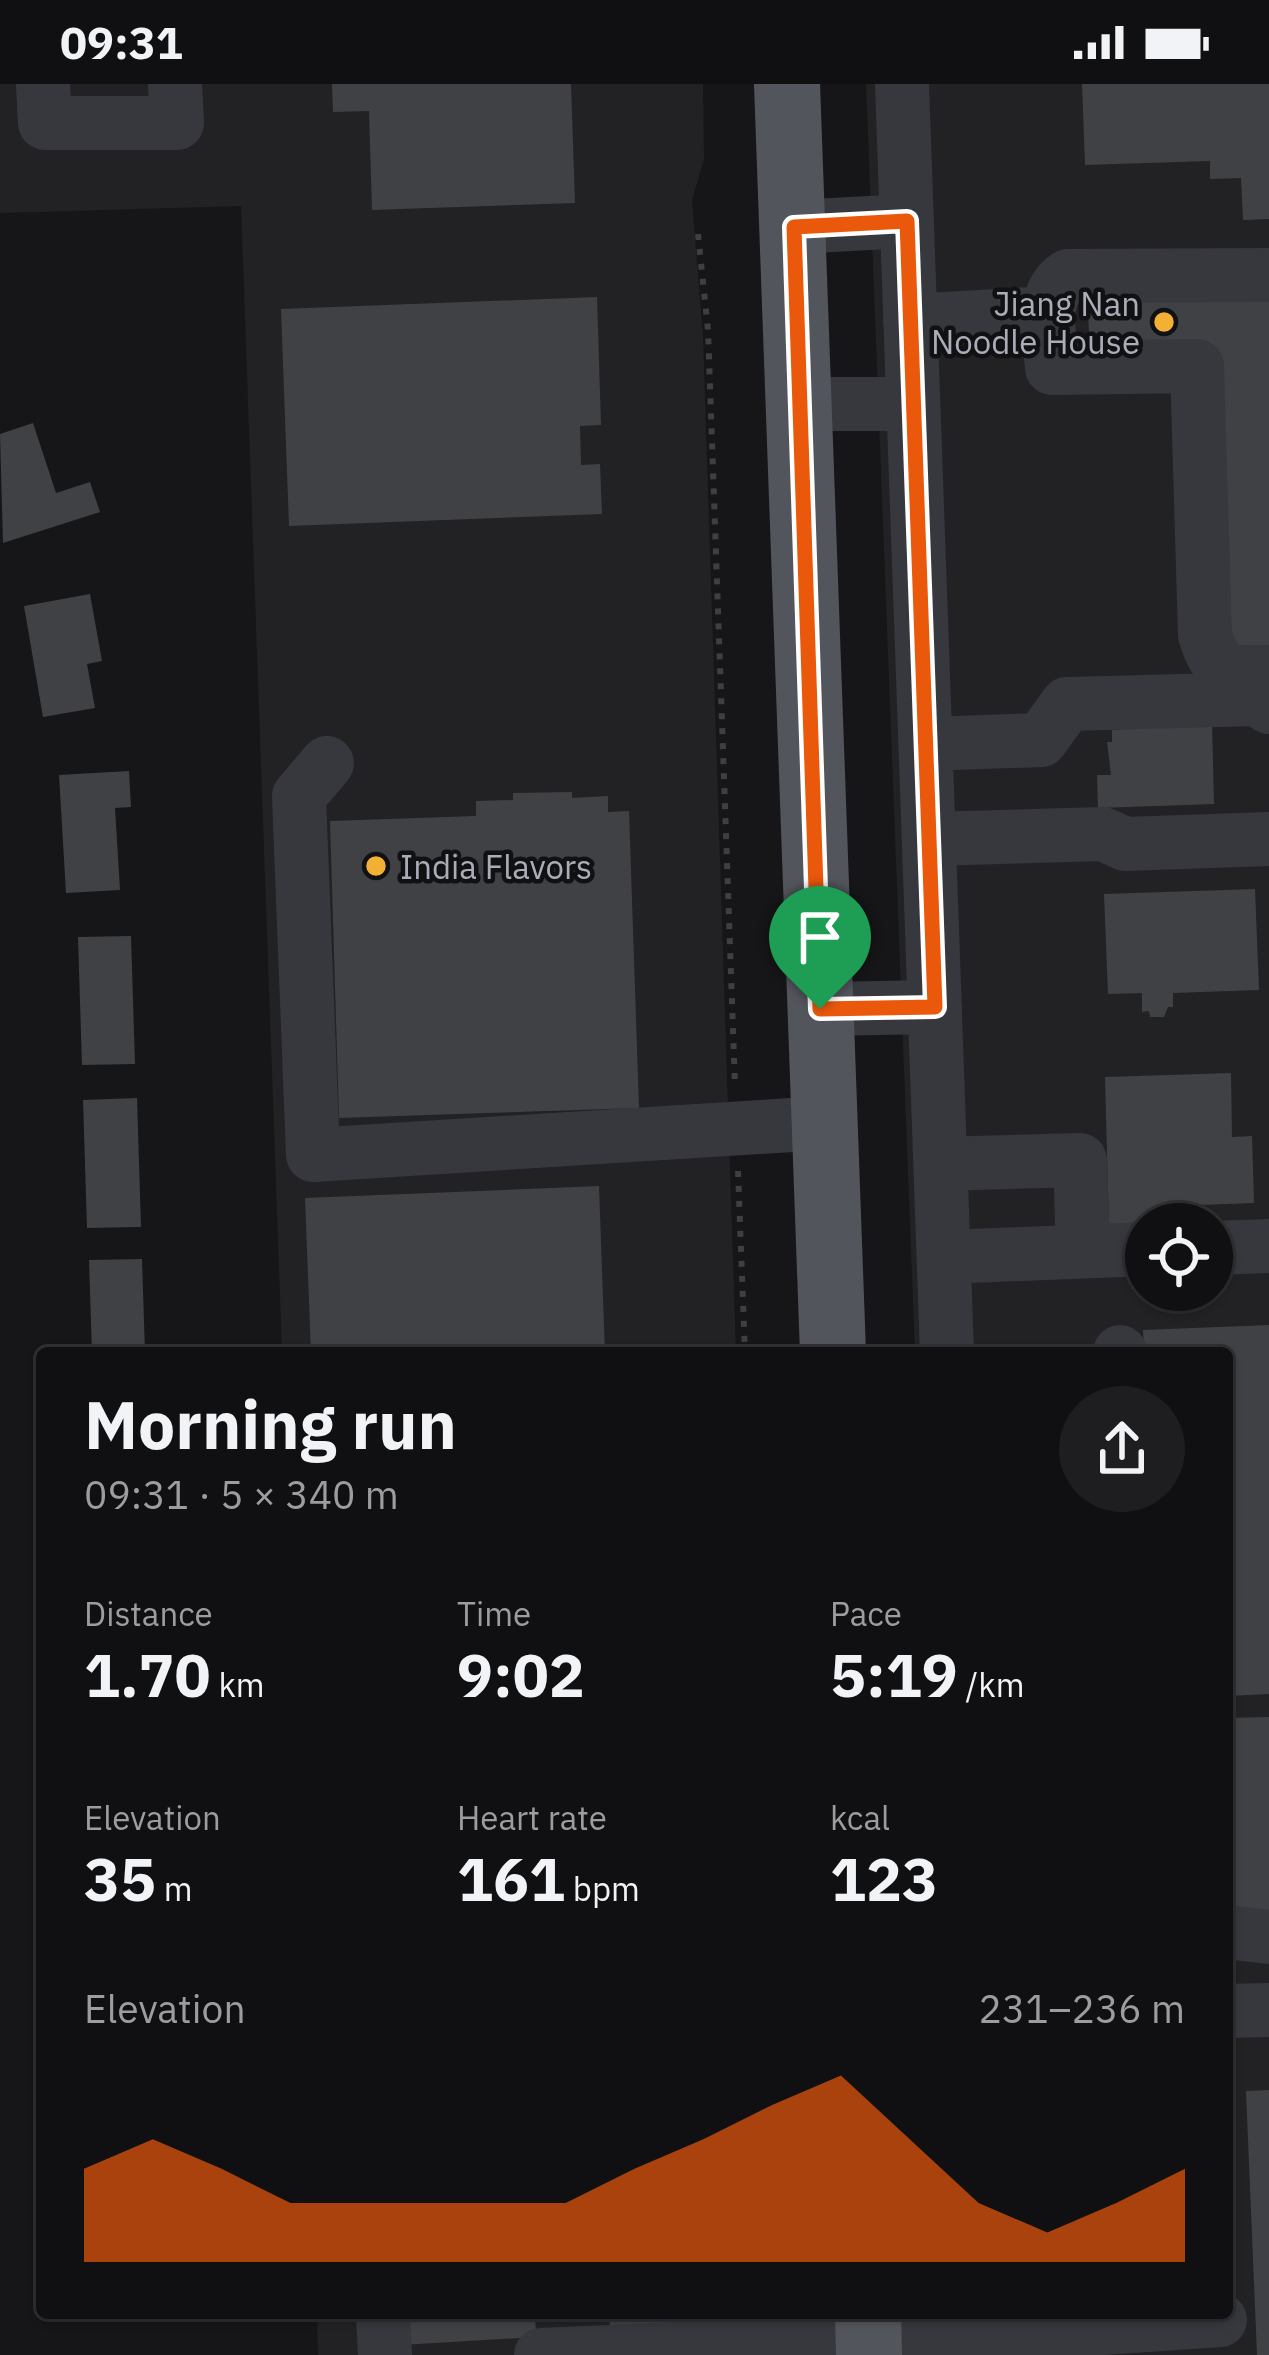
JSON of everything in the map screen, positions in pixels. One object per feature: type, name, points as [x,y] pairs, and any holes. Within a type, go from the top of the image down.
[{"type":"main road","points":[[787,84],[833,1347]]},
{"type":"street","points":[[43,84],[45,123],[177,123],[175,84]]},
{"type":"street","points":[[902,84],[947,1347]]},
{"type":"street","points":[[794,227],[907,221]]},
{"type":"street","points":[[1269,275],[1068,276],[1056,285],[1048,313],[1052,368],[1196,367],[1205,635],[1215,662],[1226,670],[1269,672]]},
{"type":"street","points":[[910,321],[1048,313]]},
{"type":"street","points":[[798,404],[913,404]]},
{"type":"street","points":[[926,745],[1041,740],[1066,704],[1257,699],[1269,707]]},
{"type":"street","points":[[327,764],[298,796],[314,1155],[824,1123]]},
{"type":"street","points":[[929,839],[1103,833],[1122,824],[1269,819]]},
{"type":"street","points":[[1103,833],[1125,844],[1269,839]]},
{"type":"street","points":[[820,1009],[935,1007]]},
{"type":"street","points":[[941,1164],[1080,1160],[1083,1250]]},
{"type":"street","points":[[1233,1247],[1269,1246]]},
{"type":"street","points":[[944,1257],[1125,1249]]},
{"type":"street","points":[[1233,1933],[1269,1937]]},
{"type":"street","points":[[1233,2012],[1269,2010]]},
{"type":"street","points":[[383,2319],[385,2355]]},
{"type":"street","points":[[570,2340],[1220,2329]]},
{"type":"path","points":[[698,234],[708,331],[745,1347]]},
{"type":"shaded area","points":[[0,84],[703,84],[704,159],[692,200],[703,336],[736,1347],[282,1347],[241,206],[0,213]]},
{"type":"shaded area","points":[[866,84],[1269,84],[1269,2355],[952,2355],[1188,2319],[1233,2319],[1233,1347],[915,1347]]},
{"type":"shaded area","points":[[317,2319],[772,2319],[773,2355],[318,2355]]},
{"type":"building","points":[[332,84],[571,84],[575,203],[372,210],[369,111],[333,112]]},
{"type":"building","points":[[1082,84],[1269,84],[1269,219],[1243,220],[1241,178],[1210,179],[1210,161],[1085,165]]},
{"type":"building","points":[[1269,286],[1269,658],[1232,666],[1219,351],[1090,356],[1087,289]]},
{"type":"building","points":[[597,297],[601,425],[580,426],[581,465],[600,464],[602,514],[289,526],[281,309]]},
{"type":"building","points":[[33,423],[56,493],[90,482],[100,512],[3,543],[0,434]]},
{"type":"building","points":[[90,594],[102,661],[87,664],[95,708],[43,717],[24,606]]},
{"type":"building","points":[[1212,721],[1214,804],[1098,808],[1097,775],[1111,775],[1107,742],[1112,742],[1112,730],[1119,730],[1119,724]]},
{"type":"building","points":[[129,771],[131,807],[115,808],[120,890],[66,893],[59,775]]},
{"type":"building","points":[[572,792],[572,798],[608,796],[608,812],[629,811],[639,1108],[339,1118],[330,821],[476,816],[476,801],[513,800],[513,793]]},
{"type":"building","points":[[1255,889],[1259,990],[1173,993],[1173,1007],[1168,1007],[1164,1017],[1142,1012],[1142,993],[1108,994],[1104,894]]},
{"type":"building","points":[[131,936],[135,1064],[82,1065],[78,937]]},
{"type":"building","points":[[1231,1073],[1232,1137],[1252,1136],[1254,1203],[1125,1203],[1125,1227],[1109,1228],[1105,1077]]},
{"type":"building","points":[[137,1098],[141,1227],[87,1228],[83,1100]]},
{"type":"building","points":[[599,1186],[605,1347],[311,1347],[305,1198]]},
{"type":"building","points":[[142,1259],[145,1347],[92,1347],[89,1260]]},
{"type":"building","points":[[1269,1325],[1269,1694],[1233,1696],[1233,1347],[1144,1347],[1143,1330]]},
{"type":"building","points":[[1269,1717],[1269,1915],[1233,1916],[1233,1718]]},
{"type":"building","points":[[1269,2090],[1269,2355],[1257,2355],[1246,2091]]},
{"type":"building","points":[[399,2319],[535,2319],[536,2337],[401,2345]]},
{"type":"building","points":[[609,2319],[700,2319],[700,2324],[610,2329]]},
{"type":"place","name":"Jiang Nan Noodle House","points":[[1164,322]]},
{"type":"place","name":"India Flavors","points":[[376,866]]},
{"type":"route","points":[[907,221],[935,1007],[820,1009],[794,227],[907,221]]}]
